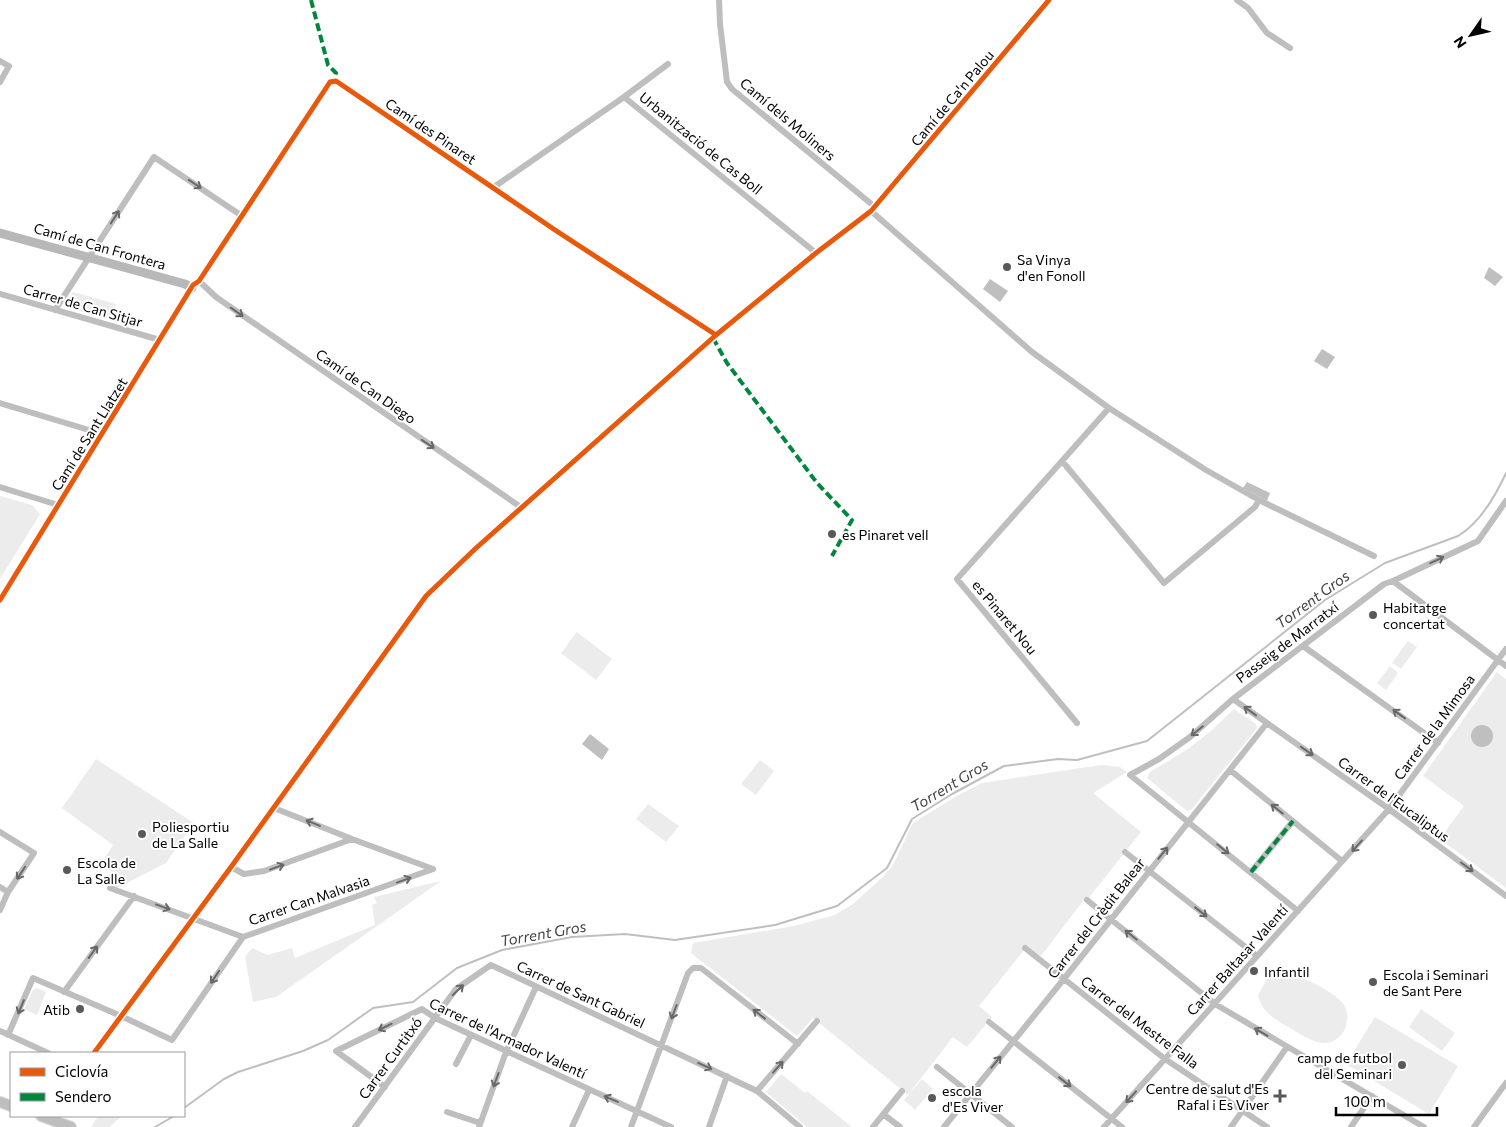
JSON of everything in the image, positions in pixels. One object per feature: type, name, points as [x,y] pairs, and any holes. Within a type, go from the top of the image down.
[{"type":"main road","points":[[46,1119],[72,1127]]},
{"type":"street","name":"Camí dels Moliners","points":[[719,0],[727,82],[732,90],[873,209]]},
{"type":"street","name":"Camí de Ca'n Palou","points":[[95,1052],[231,868],[426,596],[475,549],[716,335],[873,209],[1049,0]]},
{"type":"street","points":[[1237,0],[1248,8],[1267,33],[1290,48]]},
{"type":"street","points":[[0,61],[9,66],[0,82]]},
{"type":"street","points":[[624,97],[668,64]]},
{"type":"street","name":"Camí des Pinaret","points":[[199,281],[327,86],[330,82],[334,81],[494,187],[555,230],[716,335]]},
{"type":"street","name":"Urbanització de Cas Boll","points":[[494,187],[624,97],[816,253]]},
{"type":"street","points":[[55,310],[154,157],[242,216]]},
{"type":"street","points":[[873,209],[1032,352],[1109,408],[1206,470],[1259,500],[1374,556]]},
{"type":"street","name":"Camí de Can Frontera","points":[[0,233],[185,284],[192,288]]},
{"type":"street","name":"Camí de Sant Llatzet","points":[[0,600],[192,288],[199,281]]},
{"type":"street","name":"Camí de Can Diego","points":[[199,281],[216,297],[522,508]]},
{"type":"street","name":"Carrer de Can Sitjar","points":[[0,294],[160,340]]},
{"type":"street","points":[[0,403],[102,434]]},
{"type":"street","name":"es Pinaret Nou","points":[[1077,723],[958,579],[1109,408]]},
{"type":"street","points":[[1062,461],[1164,583],[1255,507],[1259,500]]},
{"type":"street","points":[[0,487],[58,505]]},
{"type":"street","name":"Passeig de Marratxí","points":[[1188,822],[1130,775],[1184,742],[1233,699],[1384,584],[1478,542],[1506,501]]},
{"type":"street","points":[[1393,581],[1506,666]]},
{"type":"street","points":[[1303,646],[1438,743]]},
{"type":"street","name":"Carrer de la Mimosa","points":[[1389,809],[1506,649]]},
{"type":"street","name":"Carrer de l'Eucaliptus","points":[[1233,699],[1389,809],[1506,896]]},
{"type":"street","name":"Carrer del Crèdit Balear","points":[[944,1127],[1267,723]]},
{"type":"street","points":[[1230,770],[1342,861]]},
{"type":"street","points":[[274,808],[352,839]]},
{"type":"street","name":"Carrer Baltasar Valentí","points":[[1104,1127],[1389,809]]},
{"type":"street","points":[[1251,872],[1293,821]]},
{"type":"street","points":[[1188,822],[1298,911]]},
{"type":"street","points":[[0,832],[34,853],[8,892],[0,910]]},
{"type":"street","points":[[231,868],[244,874],[264,871],[352,839]]},
{"type":"street","name":"Carrer Can Malvasia","points":[[110,888],[242,937],[434,869],[352,839]]},
{"type":"street","points":[[1125,852],[1257,956]]},
{"type":"street","points":[[0,887],[8,892]]},
{"type":"street","points":[[64,992],[134,896]]},
{"type":"street","points":[[1088,900],[1215,1004],[1424,1127]]},
{"type":"street","points":[[8,1036],[33,978],[172,1040],[242,937]]},
{"type":"street","name":"Carrer del Mestre Falla","points":[[1025,948],[1165,1059],[1267,1127]]},
{"type":"street","name":"Carrer de Sant Gabriel","points":[[491,965],[757,1091],[800,1127]]},
{"type":"street","name":"Carrer Curtitxó","points":[[355,1127],[456,989],[491,965]]},
{"type":"street","points":[[631,1127],[688,973],[693,968],[702,968],[798,1044]]},
{"type":"street","points":[[446,1112],[479,1125],[506,1052],[536,987]]},
{"type":"street","name":"Carrer de l'Armador Valentí","points":[[385,1087],[336,1051],[422,1010],[506,1052],[671,1127]]},
{"type":"street","points":[[757,1091],[817,1021]]},
{"type":"street","points":[[990,1022],[1122,1127]]},
{"type":"street","points":[[0,1031],[46,1052]]},
{"type":"street","points":[[456,1064],[471,1035]]},
{"type":"street","points":[[1231,1127],[1287,1047]]},
{"type":"street","points":[[937,1067],[1012,1127]]},
{"type":"street","points":[[709,1127],[727,1076]]},
{"type":"street","points":[[1474,1127],[1506,1083]]},
{"type":"street","points":[[572,1127],[589,1090]]},
{"type":"street","points":[[873,1127],[902,1091]]},
{"type":"street","points":[[1351,1127],[1372,1096]]},
{"type":"street","points":[[883,1114],[900,1127]]},
{"type":"shaded area","points":[[1489,267],[1503,277],[1495,286],[1484,278]]},
{"type":"shaded area","points":[[990,279],[1008,291],[1000,302],[983,289]]},
{"type":"shaded area","points":[[73,292],[116,304],[111,319],[64,307]]},
{"type":"shaded area","points":[[1322,349],[1335,357],[1327,369],[1314,361]]},
{"type":"shaded area","points":[[1247,482],[1270,493],[1267,501],[1243,488]]},
{"type":"shaded area","points":[[0,496],[32,505],[40,514],[0,579]]},
{"type":"shaded area","points":[[577,632],[612,659],[596,680],[561,653]]},
{"type":"shaded area","points":[[1408,641],[1417,647],[1401,669],[1392,663]]},
{"type":"shaded area","points":[[1390,666],[1398,673],[1386,690],[1377,683]]},
{"type":"shaded area","points":[[1497,672],[1506,679],[1506,888],[1440,839],[1464,806],[1423,776]]},
{"type":"shaded area","points":[[1234,709],[1256,724],[1257,728],[1191,810],[1187,811],[1147,778],[1150,772],[1188,749]]},
{"type":"shaded area","points":[[1482,725],[1490,728],[1493,736],[1490,744],[1482,747],[1474,744],[1471,736],[1474,728]]},
{"type":"shaded area","points":[[590,734],[609,749],[602,760],[582,744]]},
{"type":"shaded area","name":"Poliesportiu de La Salle","points":[[96,759],[194,823],[166,863],[117,888],[112,886],[118,875],[100,865],[113,845],[62,808]]},
{"type":"shaded area","points":[[760,760],[774,771],[756,795],[741,784]]},
{"type":"shaded area","points":[[1101,765],[1120,767],[1127,772],[1093,793],[1141,832],[1087,900],[1083,901],[1041,956],[1025,949],[979,1006],[992,1017],[967,1047],[953,1037],[908,1095],[813,1018],[797,1036],[691,953],[693,943],[794,926],[835,915],[853,904],[884,876],[893,865],[913,823],[982,783]]},
{"type":"shaded area","points":[[648,804],[679,826],[666,842],[636,819]]},
{"type":"shaded area","points":[[441,881],[276,997],[253,1002],[245,957],[252,948],[268,955],[292,948],[295,958],[375,925],[372,905],[377,903],[374,897]]},
{"type":"shaded area","points":[[1279,971],[1295,975],[1315,984],[1341,1001],[1347,1013],[1347,1019],[1344,1031],[1340,1036],[1330,1042],[1314,1041],[1278,1021],[1265,1010],[1258,995],[1268,977]]},
{"type":"shaded area","points":[[37,988],[46,992],[37,1015],[24,1009],[33,990]]},
{"type":"shaded area","points":[[1421,1009],[1455,1033],[1442,1051],[1409,1027]]},
{"type":"shaded area","name":"camp de futbol del Seminari","points":[[1375,1017],[1458,1066],[1429,1114],[1346,1064]]},
{"type":"shaded area","points":[[781,1074],[805,1093],[807,1091],[852,1127],[807,1127],[766,1092]]},
{"type":"shaded area","points":[[922,1079],[933,1089],[915,1110],[904,1100]]},
{"type":"shaded area","points":[[97,1117],[121,1117],[109,1127],[91,1127]]},
{"type":"waterway","name":"Torrent Gros","points":[[185,1107],[224,1079],[238,1072],[303,1051],[328,1040],[373,1008],[413,1002],[457,968],[502,950],[572,937],[625,934],[675,940],[775,925],[837,906],[887,868],[912,819],[952,794],[1004,766],[1058,759],[1077,760],[1147,741],[1325,600],[1385,563],[1458,536],[1466,531],[1486,509],[1506,473]]},
{"type":"waterway","name":"Torrent Gros","points":[[155,1127],[172,1117]]},
{"type":"marked path","points":[[311,0],[328,65],[336,73],[334,81]]},
{"type":"marked path","points":[[713,338],[727,363],[817,483],[852,520],[832,556]]},
{"type":"marked path","points":[[1251,872],[1293,821]]},
{"type":"cycle path","points":[[95,1052],[231,867],[426,596],[475,549],[716,335],[816,253],[871,211],[1049,0]]},
{"type":"cycle path","points":[[0,600],[193,285],[199,281],[330,82],[336,81],[555,230],[716,335]]},
{"type":"place","name":"Sa Vinya d'en Fonoll","points":[[1007,267]]},
{"type":"place","name":"es Pinaret vell","points":[[832,534]]},
{"type":"place","name":"Habitatge concertat","points":[[1373,615]]},
{"type":"place","name":"Poliesportiu de La Salle","points":[[142,834]]},
{"type":"place","name":"Escola de La Salle","points":[[67,870]]},
{"type":"place","name":"Infantil","points":[[1254,971]]},
{"type":"place","name":"Escola i Seminari de Sant Pere","points":[[1373,982]]},
{"type":"place","name":"Atib","points":[[80,1009]]},
{"type":"place","name":"camp de futbol del Seminari","points":[[1402,1065]]},
{"type":"place","name":"Centre de salut d'Es Rafal i Es Viver","points":[[1280,1096]]},
{"type":"place","name":"escola d'Es Viver","points":[[932,1098]]}]
